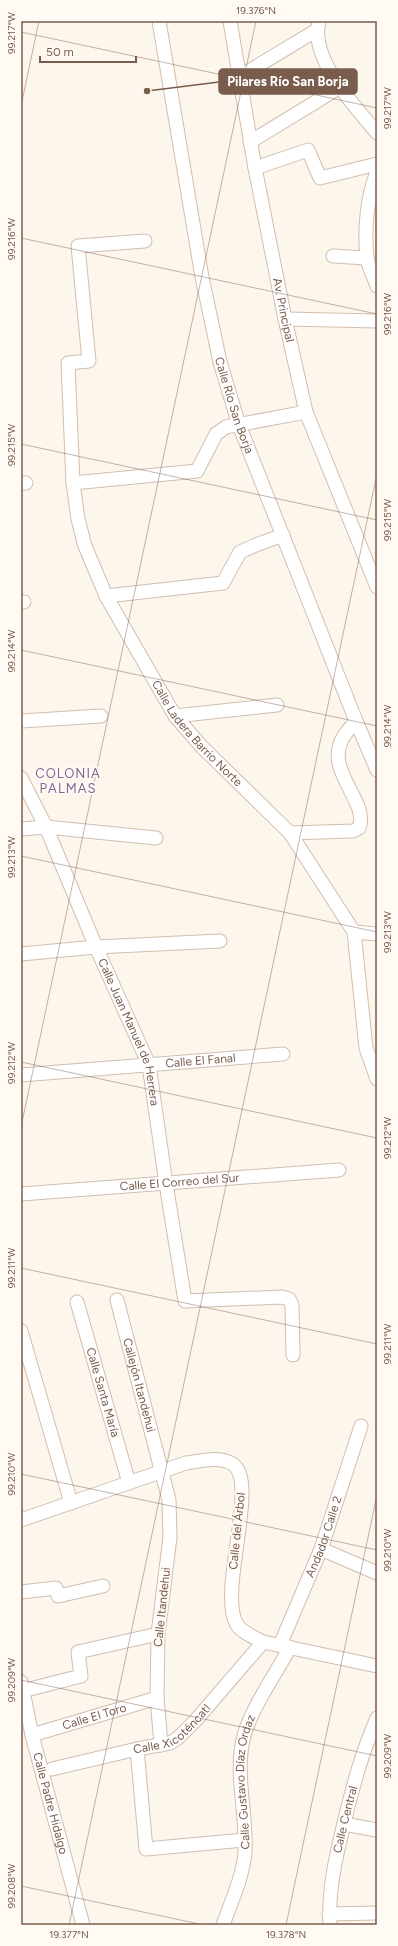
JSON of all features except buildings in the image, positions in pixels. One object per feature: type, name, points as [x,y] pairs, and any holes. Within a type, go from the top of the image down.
[{"type":"street","name":"Calle Río San Borja","points":[[159,21],[204,284],[220,362],[238,425],[283,535],[356,722],[377,770]]},
{"type":"street","name":"Av. Principal","points":[[230,21],[255,168],[285,319],[306,412],[377,587]]},
{"type":"street","points":[[239,77],[318,26],[319,46],[325,62],[340,87],[377,133]]},
{"type":"street","points":[[250,142],[340,87]]},
{"type":"street","points":[[255,168],[308,150],[320,178],[377,164]]},
{"type":"street","points":[[377,172],[372,185],[367,223],[367,258],[377,286]]},
{"type":"street","name":"Calle Ladera Barrio Norte","points":[[145,241],[78,246],[89,361],[68,363],[73,483],[78,519],[86,546],[106,596],[175,716],[202,747],[290,833],[354,932],[377,1079]]},
{"type":"street","points":[[332,256],[367,258]]},
{"type":"street","points":[[285,319],[377,321]]},
{"type":"street","points":[[73,483],[197,471],[216,434],[226,428],[306,412]]},
{"type":"street","points":[[106,596],[223,582],[240,552],[283,535]]},
{"type":"street","points":[[175,716],[276,705]]},
{"type":"street","points":[[21,722],[101,716]]},
{"type":"street","points":[[290,833],[353,831],[359,828],[362,821],[360,809],[346,784],[339,766],[339,751],[343,736],[356,722]]},
{"type":"street","name":"Calle Juan Manuel de Herrera","points":[[21,778],[46,827],[96,947],[149,1065],[166,1184],[186,1301],[289,1299],[292,1305],[293,1355]]},
{"type":"street","points":[[21,829],[46,827],[156,838]]},
{"type":"street","points":[[354,932],[377,934]]},
{"type":"street","points":[[21,954],[96,947],[220,940]]},
{"type":"street","name":"Calle El Fanal","points":[[21,1075],[283,1054]]},
{"type":"street","name":"Calle El Correo del Sur","points":[[21,1194],[339,1170]]},
{"type":"street","name":"Callejón Itandehui","points":[[117,1300],[162,1470]]},
{"type":"street","name":"Calle Santa María","points":[[77,1302],[129,1483]]},
{"type":"street","points":[[21,1331],[71,1503]]},
{"type":"street","name":"Andador Calle 2","points":[[285,1646],[321,1549],[361,1426]]},
{"type":"street","name":"Calle del Árbol","points":[[21,1520],[129,1483],[162,1470],[186,1463],[209,1460],[229,1462],[238,1470],[242,1490],[231,1591],[231,1610],[236,1624],[246,1633],[263,1642],[377,1666]]},
{"type":"street","name":"Calle Itandehui","points":[[161,1744],[157,1698],[158,1634],[171,1519],[169,1500],[162,1470]]},
{"type":"street","points":[[321,1549],[377,1573]]},
{"type":"street","points":[[21,1592],[56,1588],[58,1596],[103,1586]]},
{"type":"street","points":[[22,1686],[81,1676],[78,1652],[158,1634]]},
{"type":"street","name":"Calle Xicoténcatl","points":[[52,1769],[137,1749],[170,1743],[185,1732],[263,1642]]},
{"type":"street","name":"Calle Gustavo Díaz Ordaz","points":[[223,1925],[242,1869],[244,1840],[240,1762],[244,1738],[251,1718],[285,1646]]},
{"type":"street","name":"Calle Padre Hidalgo","points":[[22,1686],[32,1735],[83,1925]]},
{"type":"street","name":"Calle El Toro","points":[[32,1735],[157,1698]]},
{"type":"street","name":"Calle Central","points":[[329,1919],[332,1871],[360,1762],[377,1718]]},
{"type":"street","points":[[137,1749],[144,1847],[149,1850],[244,1840]]},
{"type":"street","points":[[344,1824],[377,1830]]},
{"type":"street","points":[[329,1919],[377,1912]]},
{"type":"place","name":"Pilares Río San Borja","points":[[147,91]]},
{"type":"district","name":"COLONIA PALMAS","points":[[68,780]]}]
